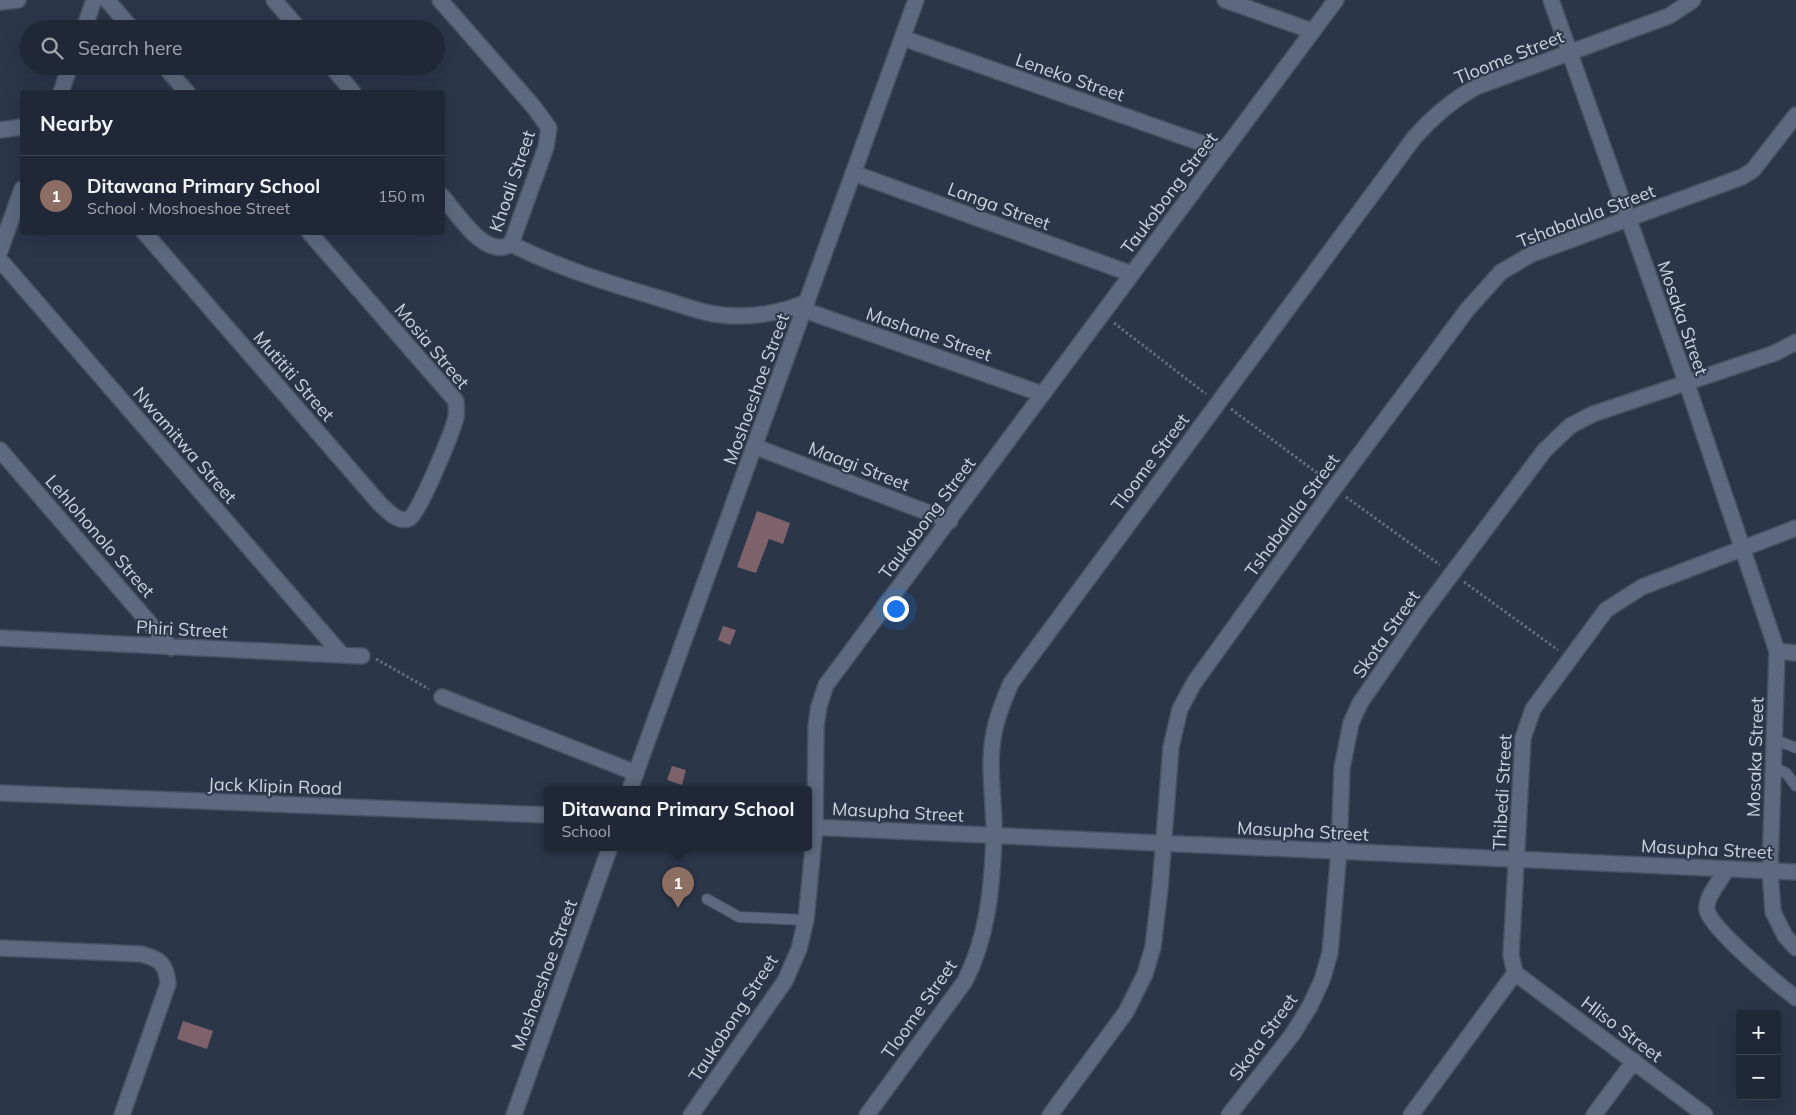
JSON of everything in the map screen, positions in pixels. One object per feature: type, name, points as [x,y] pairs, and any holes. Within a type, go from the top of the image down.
[{"type":"street","points":[[0,2],[18,0]]},
{"type":"street","points":[[87,20],[94,0]]},
{"type":"street","points":[[107,0],[124,20]]},
{"type":"street","points":[[274,0],[291,20]]},
{"type":"street","name":"Khoali Street","points":[[440,0],[534,106],[549,128],[546,147],[512,244],[502,248],[490,247],[476,235],[445,199]]},
{"type":"street","name":"Moshoeshoe Street","points":[[631,786],[756,447],[916,0]]},
{"type":"street","points":[[1225,0],[1312,32]]},
{"type":"street","name":"Taukobong Street","points":[[812,827],[816,726],[819,706],[826,685],[950,521],[1042,394],[1336,0]]},
{"type":"street","name":"Mosaka Street","points":[[1551,0],[1686,381],[1776,651],[1770,871],[1773,912],[1785,936],[1796,948]]},
{"type":"street","name":"Tloome Street","points":[[867,1115],[965,981],[977,957],[988,916],[994,836],[993,736],[999,710],[1011,683],[1059,615],[1427,123],[1454,100],[1476,87],[1669,16],[1693,0]]},
{"type":"street","name":"Leneko Street","points":[[903,38],[1224,151]]},
{"type":"street","points":[[62,90],[67,75]]},
{"type":"street","points":[[172,75],[185,90]]},
{"type":"street","points":[[339,75],[352,90]]},
{"type":"street","name":"Tshabalala Street","points":[[1050,1115],[1126,1012],[1145,974],[1153,947],[1171,747],[1180,709],[1194,683],[1330,494],[1467,310],[1501,272],[1547,247],[1742,177],[1753,170],[1796,115]]},
{"type":"street","points":[[0,130],[20,127]]},
{"type":"street","name":"Langa Street","points":[[853,173],[1132,274]]},
{"type":"street","points":[[0,251],[20,195]]},
{"type":"street","name":"Mutititi Street","points":[[147,235],[380,504],[392,515],[403,520],[415,514],[421,503]]},
{"type":"street","name":"Mosia Street","points":[[312,235],[456,402],[456,418],[421,503]]},
{"type":"street","points":[[512,244],[543,259],[634,291],[712,314],[769,314],[805,306]]},
{"type":"street","name":"Nwamitwa Street","points":[[0,260],[342,655]]},
{"type":"street","name":"Mashane Street","points":[[805,306],[1042,394]]},
{"type":"street","name":"Skota Street","points":[[1229,1115],[1292,1035],[1310,1006],[1322,980],[1330,953],[1339,851],[1342,768],[1351,723],[1360,704],[1422,615],[1555,439],[1570,426],[1593,414],[1686,381],[1775,353],[1796,342]]},
{"type":"street","name":"Maagi Street","points":[[756,447],[950,521]]},
{"type":"street","name":"Lehlohonolo Street","points":[[0,450],[171,648]]},
{"type":"street","name":"Thibedi Street","points":[[1515,973],[1511,955],[1522,738],[1532,709],[1606,610],[1619,600],[1642,588],[1796,528]]},
{"type":"street","name":"Phiri Street","points":[[0,638],[362,656]]},
{"type":"street","points":[[1776,651],[1796,653]]},
{"type":"street","points":[[442,697],[636,773]]},
{"type":"street","name":"Jack Klipin Road","points":[[0,793],[544,815]]},
{"type":"street","name":"Masupha Street","points":[[812,827],[1796,872]]},
{"type":"street","name":"Moshoeshoe Street","points":[[514,1115],[609,851]]},
{"type":"street","name":"Taukobong Street","points":[[691,1115],[784,980],[798,949],[806,920],[810,851]]},
{"type":"street","points":[[1727,869],[1708,901],[1706,908],[1708,915],[1743,953],[1796,998]]},
{"type":"street","points":[[0,948],[141,954],[157,958],[163,965],[168,984],[122,1115]]},
{"type":"street","points":[[1411,1115],[1515,973]]},
{"type":"street","name":"Hliso Street","points":[[1515,973],[1706,1115]]},
{"type":"street","points":[[1594,1115],[1634,1061]]},
{"type":"lane","points":[[1774,739],[1796,748]]},
{"type":"lane","points":[[1773,767],[1786,773],[1796,786]]},
{"type":"lane","points":[[707,899],[739,918],[806,920]]},
{"type":"path","points":[[362,656],[377,659],[442,697]]},
{"type":"building","points":[[757,511],[790,523],[783,544],[769,539],[756,573],[737,567]]},
{"type":"building","points":[[723,626],[736,630],[730,645],[718,640]]},
{"type":"building","points":[[672,766],[686,770],[682,785],[667,780]]},
{"type":"building","points":[[183,1021],[213,1031],[207,1049],[177,1039]]},
{"type":"place","name":"Ditawana Primary School","points":[[678,908]]}]
